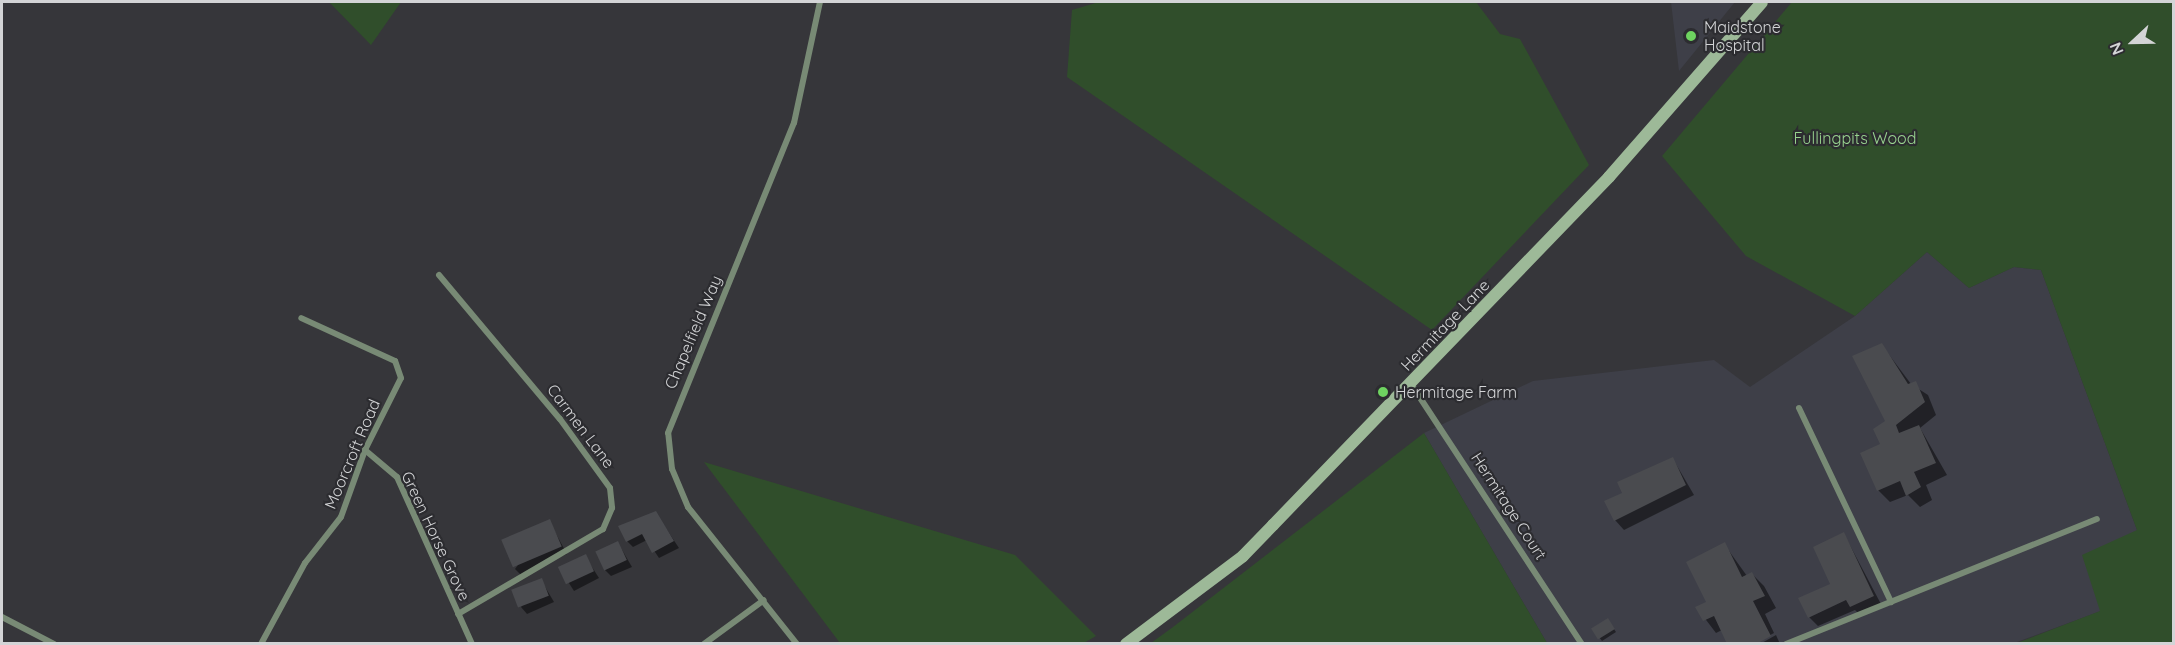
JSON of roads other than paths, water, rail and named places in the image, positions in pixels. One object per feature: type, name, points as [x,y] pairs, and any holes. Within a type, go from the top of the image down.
[{"type":"main road","name":"Hermitage Lane","points":[[1126,644],[1243,556],[1411,384],[1680,101],[1762,2]]},
{"type":"street","name":"Chapelfield Way","points":[[797,644],[688,507],[672,469],[668,433],[794,123],[820,2]]},
{"type":"street","name":"Carmen Lane","points":[[439,275],[560,419],[610,488],[612,508],[603,529],[458,614]]},
{"type":"street","name":"Moorcroft Road","points":[[261,644],[305,563],[341,517],[365,450],[402,368],[301,318]]},
{"type":"street","name":"Hermitage Court","points":[[1411,384],[1582,644]]},
{"type":"street","points":[[1799,408],[1891,602]]},
{"type":"street","name":"Green Horse Grove","points":[[365,450],[397,477],[472,644]]},
{"type":"street","points":[[1786,644],[2097,519]]},
{"type":"street","points":[[704,644],[764,600]]},
{"type":"street","points":[[2,617],[54,644]]},
{"type":"place","name":"Maidstone Hospital","points":[[1691,36]]},
{"type":"place","name":"Hermitage Farm","points":[[1383,392]]},
{"type":"park label","name":"Fullingpits Wood","points":[[1855,138]]}]
